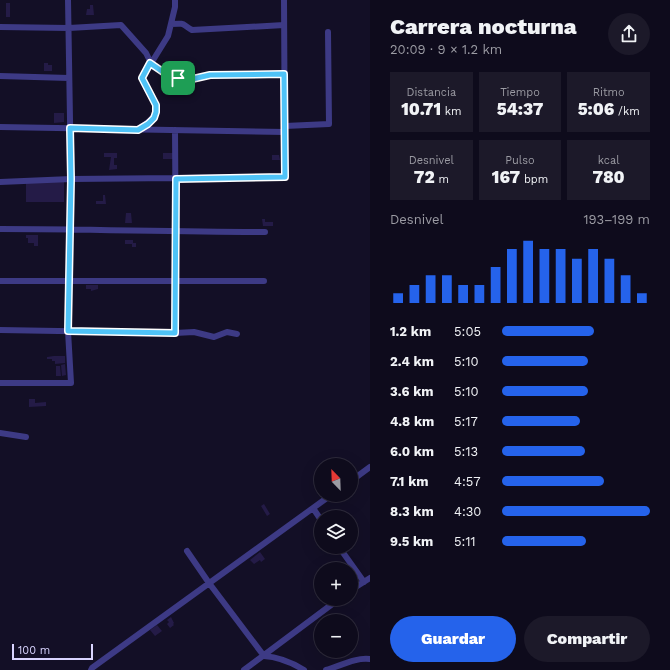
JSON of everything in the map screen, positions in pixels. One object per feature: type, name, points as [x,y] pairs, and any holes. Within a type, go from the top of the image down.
[{"type":"street","points":[[0,383],[71,383],[68,331],[71,179],[68,0]]},
{"type":"street","points":[[138,130],[151,121],[156,112],[154,100],[142,78],[168,36],[175,7],[175,0]]},
{"type":"street","points":[[0,182],[71,179],[285,177],[284,0]]},
{"type":"street","points":[[171,24],[181,23],[192,30],[284,25]]},
{"type":"street","points":[[0,27],[69,28],[121,26],[146,53],[150,63],[163,72],[188,80],[210,75],[284,74]]},
{"type":"street","points":[[0,127],[138,130],[285,129],[329,124],[328,32]]},
{"type":"street","points":[[0,76],[69,78]]},
{"type":"street","points":[[175,130],[175,333]]},
{"type":"street","points":[[0,229],[265,232]]},
{"type":"street","points":[[0,281],[264,281]]},
{"type":"street","points":[[0,330],[194,332],[214,337],[227,332],[237,334]]},
{"type":"street","points":[[0,433],[26,437]]},
{"type":"street","points":[[358,476],[370,467]]},
{"type":"street","points":[[91,670],[321,502]]},
{"type":"street","points":[[187,550],[209,583],[264,656],[283,659],[304,670]]},
{"type":"street","points":[[345,554],[364,582]]},
{"type":"street","points":[[358,586],[370,578]]},
{"type":"street","points":[[244,670],[330,606]]},
{"type":"street","points":[[326,670],[354,660],[370,658]]},
{"type":"building","points":[[6,3],[10,3],[10,17],[6,17]]},
{"type":"building","points":[[90,5],[93,5],[94,15],[86,15],[87,9],[90,9]]},
{"type":"building","points":[[44,63],[52,65],[52,71],[44,71]]},
{"type":"building","points":[[54,113],[64,113],[64,122],[54,123]]},
{"type":"building","points":[[104,153],[117,153],[117,158],[114,158],[114,165],[117,165],[117,169],[109,170],[111,157],[104,157]]},
{"type":"building","points":[[163,153],[174,153],[174,159],[163,159]]},
{"type":"building","points":[[272,155],[279,155],[280,160],[272,160]]},
{"type":"building","points":[[64,181],[64,202],[26,202],[26,182]]},
{"type":"building","points":[[103,195],[105,195],[106,204],[96,204],[96,201],[103,201]]},
{"type":"building","points":[[126,213],[131,213],[132,223],[125,223]]},
{"type":"building","points":[[262,219],[265,219],[265,222],[273,222],[273,226],[263,226]]},
{"type":"building","points":[[26,235],[38,235],[38,246],[34,246],[34,243],[28,243],[28,238],[26,238]]},
{"type":"building","points":[[125,240],[133,240],[133,243],[136,243],[136,247],[132,247],[132,244],[125,244]]},
{"type":"building","points":[[86,285],[98,285],[98,289],[91,291],[91,289],[86,289]]},
{"type":"building","points":[[65,356],[65,363],[55,364],[55,361],[52,361],[52,359],[47,359],[47,357]]},
{"type":"building","points":[[65,364],[66,375],[62,376],[61,365]]},
{"type":"building","points":[[56,366],[60,366],[61,376],[56,376]]},
{"type":"building","points":[[29,399],[35,399],[35,403],[46,402],[46,406],[29,407]]},
{"type":"building","points":[[264,504],[270,514],[267,516],[261,506]]},
{"type":"building","points":[[260,552],[265,559],[254,564],[250,560]]},
{"type":"building","points":[[171,617],[174,625],[170,628],[167,624],[169,622],[167,620]]},
{"type":"building","points":[[157,625],[162,631],[155,636],[150,630]]},
{"type":"route","points":[[150,63],[163,72],[178,78],[188,80],[210,75],[284,74],[285,177],[176,179],[175,333],[68,331],[71,179],[70,128],[138,130],[154,118],[156,112],[154,100],[142,78],[150,63]]}]
